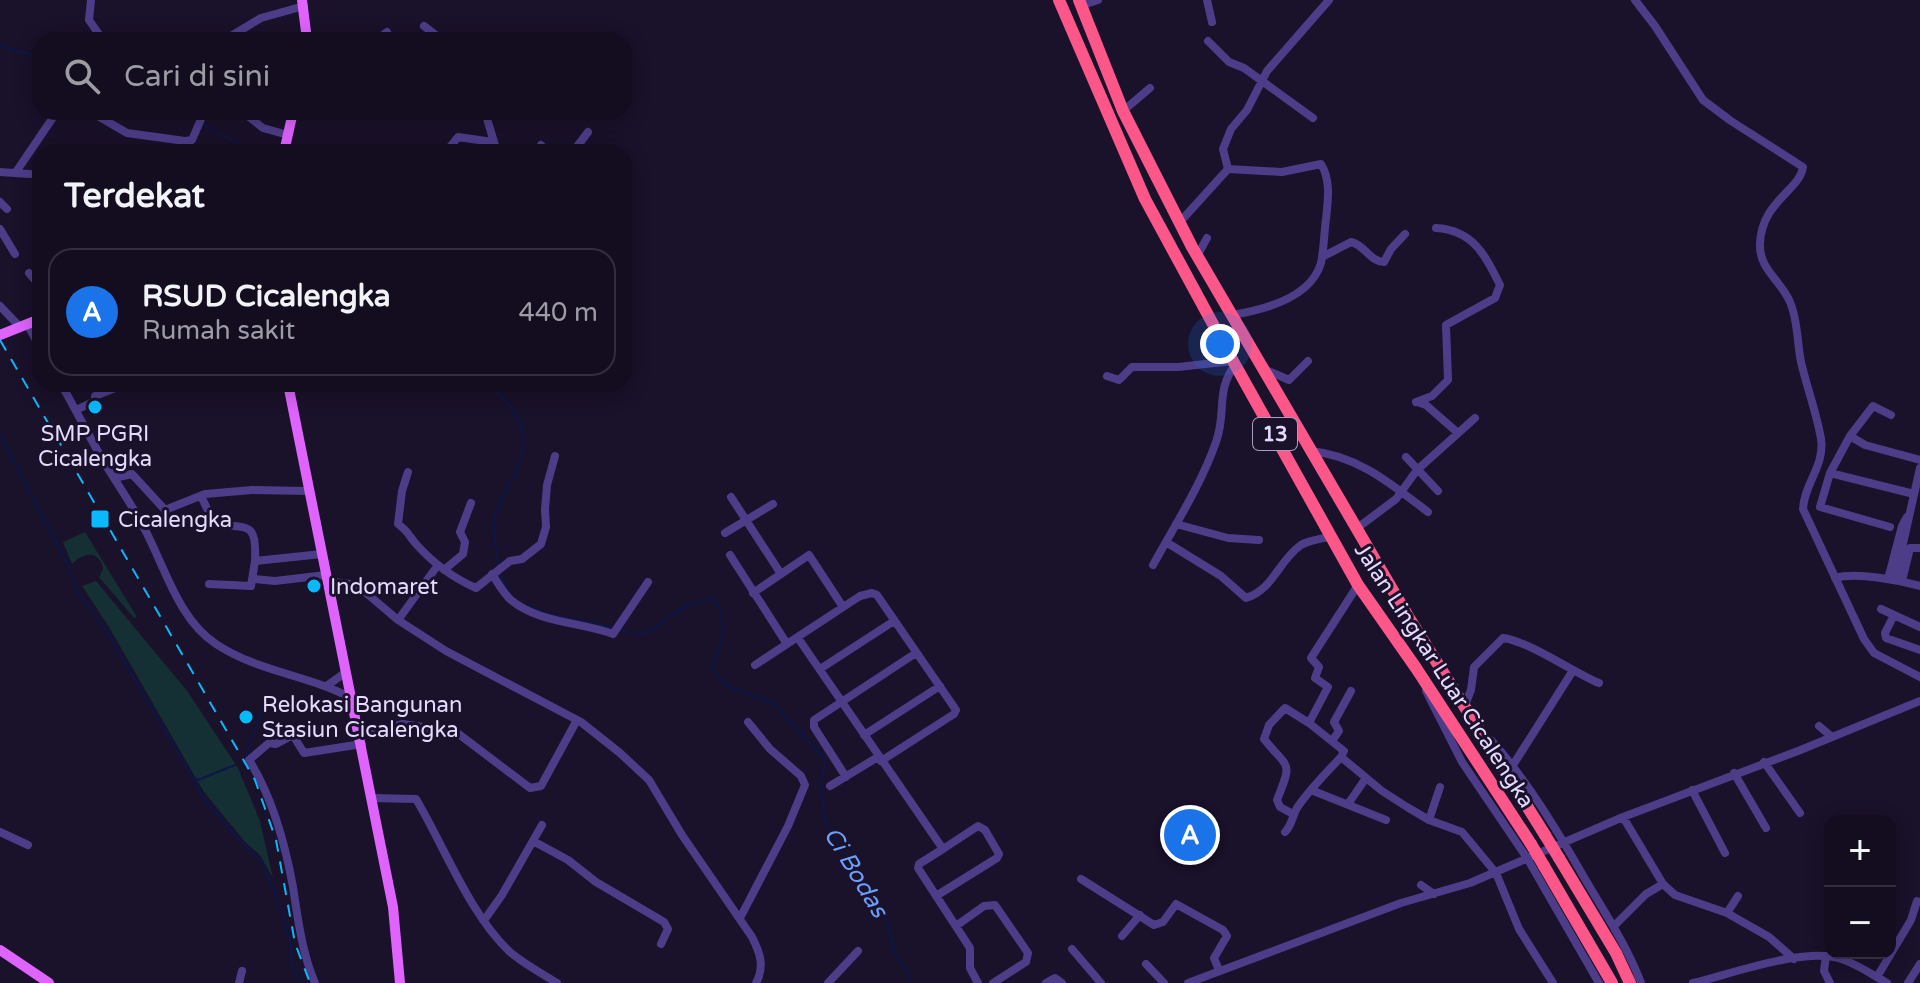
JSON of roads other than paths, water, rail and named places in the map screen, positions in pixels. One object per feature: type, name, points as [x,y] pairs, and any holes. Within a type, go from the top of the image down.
[{"type":"highway","name":"Jalan Lingkar Luar Cicalengka","points":[[1059,0],[1145,199],[1358,585],[1531,844],[1612,983]]},
{"type":"highway","name":"Jalan Lingkar Luar Cicalengka","points":[[1080,3],[1123,111],[1197,256],[1409,618],[1616,953],[1630,983]]},
{"type":"main road","points":[[303,3],[306,32]]},
{"type":"main road","points":[[286,144],[291,120]]},
{"type":"main road","points":[[0,335],[32,322]]},
{"type":"main road","points":[[289,392],[393,907],[400,983]]},
{"type":"main road","points":[[0,950],[49,983]]},
{"type":"street","points":[[91,0],[90,23],[97,32]]},
{"type":"street","points":[[1080,3],[1098,0]]},
{"type":"street","points":[[1207,0],[1212,22]]},
{"type":"street","points":[[1228,169],[1223,149],[1231,129],[1247,110],[1261,81],[1329,0]]},
{"type":"street","points":[[1635,0],[1703,100],[1803,167],[1798,178],[1768,213],[1762,227],[1759,249],[1764,267],[1790,301],[1800,360],[1821,439],[1819,465],[1803,501],[1803,509],[1864,639],[1874,653],[1920,677]]},
{"type":"street","points":[[238,32],[261,18],[303,3]]},
{"type":"street","points":[[424,26],[432,32]]},
{"type":"street","points":[[1208,41],[1229,62],[1244,68],[1313,118]]},
{"type":"street","points":[[1123,111],[1150,88]]},
{"type":"street","points":[[35,144],[51,120]]},
{"type":"street","points":[[105,120],[127,133],[185,141],[192,140],[201,120]]},
{"type":"street","points":[[252,120],[258,126],[288,135]]},
{"type":"street","points":[[452,144],[458,137],[493,142],[488,120]]},
{"type":"street","points":[[579,144],[588,132]]},
{"type":"street","points":[[16,172],[32,148]]},
{"type":"street","points":[[1228,169],[1282,172],[1322,165],[1329,193],[1322,257],[1313,278],[1290,297],[1261,310],[1232,315]]},
{"type":"street","points":[[1179,223],[1228,169]]},
{"type":"street","points":[[0,172],[30,174]]},
{"type":"street","points":[[0,202],[7,209]]},
{"type":"street","points":[[1436,228],[1462,233],[1486,258],[1500,285],[1495,298],[1446,325],[1448,380],[1440,390],[1416,402],[1426,405],[1458,433]]},
{"type":"street","points":[[0,229],[15,254]]},
{"type":"street","points":[[1322,257],[1351,242],[1358,244],[1373,259],[1384,262],[1405,234]]},
{"type":"street","points":[[1197,256],[1207,238]]},
{"type":"street","points":[[29,273],[32,277]]},
{"type":"street","points":[[0,306],[32,336]]},
{"type":"street","points":[[1264,369],[1289,380],[1308,361]]},
{"type":"street","points":[[1107,376],[1119,380],[1132,367],[1234,363]]},
{"type":"street","points":[[1153,565],[1202,477],[1216,444],[1221,425],[1222,389],[1234,363]]},
{"type":"street","points":[[66,392],[143,526],[176,596],[205,634],[261,666],[301,680],[328,685],[351,698]]},
{"type":"street","points":[[76,410],[105,392]]},
{"type":"street","points":[[1890,527],[1820,507],[1830,473],[1850,436],[1873,406],[1891,415]]},
{"type":"street","points":[[1356,529],[1396,499],[1417,470],[1475,418]]},
{"type":"street","points":[[1850,436],[1865,445],[1920,460]]},
{"type":"street","points":[[1311,451],[1350,459],[1381,475],[1428,512]]},
{"type":"street","points":[[408,472],[398,524],[455,579],[476,588],[510,561],[522,559],[541,544],[546,527],[547,485],[555,456]]},
{"type":"street","points":[[1406,457],[1438,491]]},
{"type":"street","points":[[1895,580],[1902,526],[1913,511],[1920,468]]},
{"type":"street","points":[[1830,473],[1914,494]]},
{"type":"street","points":[[114,478],[132,474],[165,510],[201,496],[252,490],[308,491]]},
{"type":"street","points":[[201,496],[214,523],[243,525],[256,543],[251,586],[209,584]]},
{"type":"street","points":[[731,497],[781,574]]},
{"type":"street","points":[[398,620],[441,567],[463,554],[465,542],[460,532],[471,503]]},
{"type":"street","points":[[725,533],[773,504]]},
{"type":"street","points":[[1176,524],[1228,538],[1259,540]]},
{"type":"street","points":[[1166,542],[1221,576],[1246,598],[1256,594],[1270,581],[1301,545],[1332,536]]},
{"type":"street","points":[[1895,580],[1910,548],[1920,548]]},
{"type":"street","points":[[255,561],[322,554]]},
{"type":"street","points":[[730,555],[787,644]]},
{"type":"street","points":[[753,593],[809,555],[843,607]]},
{"type":"street","points":[[493,574],[511,600],[528,610],[613,634],[648,582]]},
{"type":"street","points":[[1835,578],[1845,575],[1920,586]]},
{"type":"street","points":[[254,579],[326,578],[350,584],[446,651],[577,720],[620,753],[649,780],[682,835],[740,918],[760,952],[763,967],[756,983]]},
{"type":"street","points":[[1309,723],[1328,687],[1315,678],[1319,667],[1311,658],[1358,585]]},
{"type":"street","points":[[755,665],[860,596],[872,593],[882,599],[894,621],[955,706],[954,714],[830,786]]},
{"type":"street","points":[[1881,609],[1920,627],[1917,649],[1886,638],[1885,633],[1893,617]]},
{"type":"street","points":[[820,669],[894,621]]},
{"type":"street","points":[[798,638],[943,849]]},
{"type":"street","points":[[1599,683],[1528,647],[1503,638],[1474,667],[1468,711],[1513,765],[1566,842],[1614,926],[1641,983]]},
{"type":"street","points":[[846,777],[813,723],[841,700],[916,653]]},
{"type":"street","points":[[1416,668],[1435,713],[1462,762],[1527,858],[1599,983]]},
{"type":"street","points":[[328,685],[346,672]]},
{"type":"street","points":[[1513,765],[1572,672]]},
{"type":"street","points":[[864,735],[940,686]]},
{"type":"street","points":[[1332,741],[1339,731],[1334,722],[1351,691]]},
{"type":"street","points":[[1188,983],[1401,903],[1496,873],[1623,817],[1920,701]]},
{"type":"street","points":[[1285,832],[1290,827],[1293,814],[1344,751],[1285,708],[1269,725],[1264,739],[1287,764],[1288,771],[1277,800],[1280,807],[1293,814]]},
{"type":"street","points":[[315,983],[306,957],[278,823],[264,784],[249,760],[269,743],[276,744],[291,736],[304,753],[403,724],[456,732],[530,788],[541,786],[577,720]]},
{"type":"street","points":[[740,918],[788,826],[805,785],[801,776],[770,749],[748,722]]},
{"type":"street","points":[[1819,726],[1832,737]]},
{"type":"street","points":[[1341,757],[1366,778],[1429,820],[1462,832],[1496,873],[1519,929],[1553,983]]},
{"type":"street","points":[[1764,762],[1800,813]]},
{"type":"street","points":[[1734,773],[1766,828]]},
{"type":"street","points":[[1348,804],[1366,778]]},
{"type":"street","points":[[1429,820],[1440,787]]},
{"type":"street","points":[[1311,790],[1386,820]]},
{"type":"street","points":[[1692,790],[1725,853]]},
{"type":"street","points":[[371,798],[416,799],[473,904],[511,953],[557,983]]},
{"type":"street","points":[[1623,817],[1663,884],[1675,895],[1727,913],[1769,937],[1794,959]]},
{"type":"street","points":[[485,919],[542,825]]},
{"type":"street","points":[[936,896],[997,858],[999,854],[985,830],[978,826],[918,866],[936,896],[970,948],[970,968],[978,983]]},
{"type":"street","points":[[0,832],[28,845]]},
{"type":"street","points":[[533,841],[664,922],[668,929],[661,944]]},
{"type":"street","points":[[1081,879],[1158,926],[1176,904],[1223,930],[1227,936],[1214,958],[1219,970]]},
{"type":"street","points":[[1614,926],[1646,894],[1663,884]]},
{"type":"street","points":[[1421,885],[1434,894]]},
{"type":"street","points":[[1727,913],[1738,896]]},
{"type":"street","points":[[1877,977],[1911,920],[1917,901]]},
{"type":"street","points":[[956,926],[984,906],[995,905],[1028,953],[1026,962],[993,983]]},
{"type":"street","points":[[1122,936],[1140,915]]},
{"type":"street","points":[[1072,949],[1101,983]]},
{"type":"street","points":[[828,983],[858,951]]},
{"type":"street","points":[[1693,983],[1794,959],[1824,956]]},
{"type":"street","points":[[1826,959],[1824,971],[1830,983]]},
{"type":"street","points":[[1837,959],[1852,963],[1887,983]]},
{"type":"street","points":[[1146,964],[1164,983]]},
{"type":"street","points":[[1908,983],[1920,964]]},
{"type":"street","points":[[239,983],[242,971]]},
{"type":"street","points":[[1046,983],[1055,978],[1062,983]]},
{"type":"waterway","name":"Ci Bodas","points":[[0,46],[32,55]]},
{"type":"waterway","name":"Ci Bodas","points":[[204,125],[238,144]]},
{"type":"waterway","name":"Ci Bodas","points":[[496,392],[517,418],[523,439],[518,466],[495,515],[498,565]]},
{"type":"waterway","points":[[0,435],[67,563],[78,592],[107,632],[192,777],[198,780],[235,765]]},
{"type":"waterway","name":"Ci Bodas","points":[[500,575],[508,591]]},
{"type":"waterway","name":"Ci Bodas","points":[[621,630],[632,633],[650,631],[689,605],[714,599],[722,616],[723,633],[712,667],[724,685],[773,703],[825,760],[821,787],[825,820],[870,897],[884,911],[895,953],[911,983]]},
{"type":"waterway","name":"Ci Bodas","points":[[528,606],[547,614],[615,628]]},
{"type":"waterway","points":[[246,756],[262,710]]},
{"type":"waterway","points":[[195,780],[202,796],[262,862],[284,917],[291,947],[291,963],[301,983]]},
{"type":"railway","points":[[0,340],[255,780],[276,840],[295,943],[310,983]]},
{"type":"place","name":"SMP PGRI Cicalengka","points":[[95,407]]},
{"type":"place","name":"Cicalengka","points":[[100,519]]},
{"type":"place","name":"Indomaret","points":[[314,586]]},
{"type":"place","name":"Relokasi Bangunan Stasiun Cicalengka","points":[[246,717]]},
{"type":"place","name":"RSUD Cicalengka","points":[[1190,835]]}]
